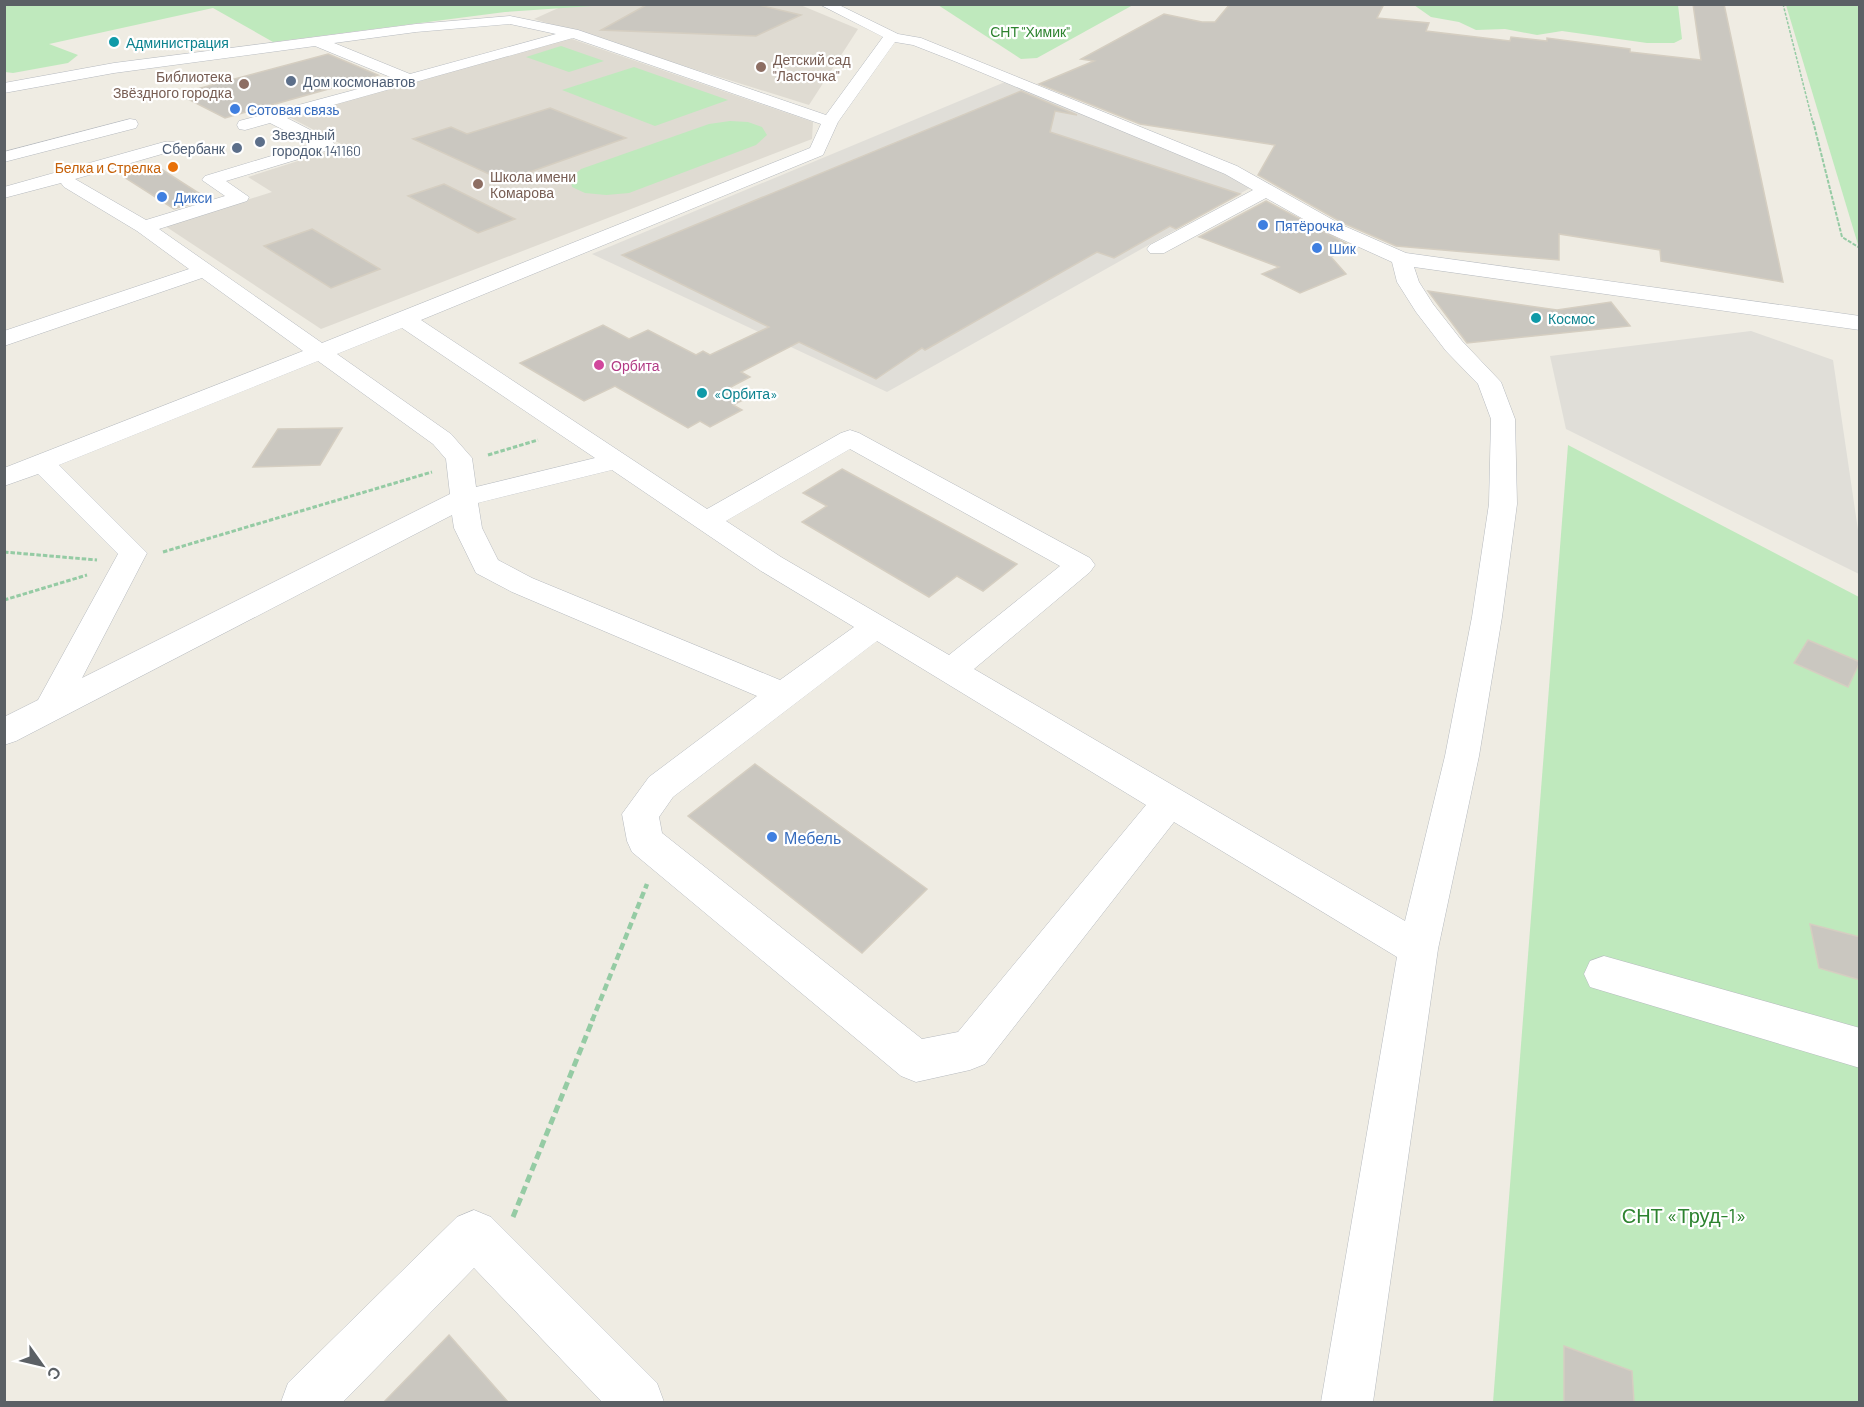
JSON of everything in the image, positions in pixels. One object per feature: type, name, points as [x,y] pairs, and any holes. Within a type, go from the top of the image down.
[{"type":"street","points":[[825,4],[895,38],[916,41],[1091,110],[1232,170],[1335,229],[1401,259],[1860,323]]},
{"type":"street","points":[[4,88],[114,68],[427,27],[510,20],[573,33],[634,57],[830,122]]},
{"type":"street","points":[[245,125],[573,33]]},
{"type":"street","points":[[4,478],[320,351],[578,251],[817,151],[830,122],[888,40],[895,38]]},
{"type":"street","points":[[318,42],[409,79]]},
{"type":"street","points":[[144,227],[240,197],[211,180],[326,144],[272,117]]},
{"type":"street","points":[[4,157],[130,124]]},
{"type":"street","points":[[4,193],[170,146]]},
{"type":"street","points":[[4,212],[76,186],[144,227],[442,439],[459,458],[468,528],[486,566],[522,585],[783,694]]},
{"type":"street","points":[[1157,249],[1267,190]]},
{"type":"street","points":[[1347,1402],[1418,949],[1462,756],[1487,616],[1503,504],[1503,419],[1489,382],[1454,346],[1424,307],[1408,282],[1401,259]]},
{"type":"street","points":[[4,339],[205,270]]},
{"type":"street","points":[[404,319],[771,564],[1418,949]]},
{"type":"street","points":[[706,521],[850,438],[1080,565],[951,671]]},
{"type":"street","points":[[4,732],[464,498],[617,461]]},
{"type":"street","points":[[42,463],[133,553],[50,708]]},
{"type":"street","points":[[876,627],[661,787],[640,814],[645,841],[916,1061],[970,1050],[1169,802]]},
{"type":"street","points":[[1604,974],[1860,1048]]},
{"type":"street","points":[[307,1402],[474,1234],[638,1402]]},
{"type":"path","points":[[1783,4],[1842,237],[1860,248]]},
{"type":"path","points":[[4,600],[571,430]]},
{"type":"path","points":[[4,552],[128,563]]},
{"type":"path","points":[[497,1257],[659,853]]},
{"type":"shaded area","name":"Детский сад \"Ласточка\"","points":[[798,4],[858,29],[809,105],[534,19],[565,5]]},
{"type":"shaded area","name":"Школа имени Комарова","points":[[569,38],[813,122],[812,139],[321,329],[165,226],[272,192],[248,177],[345,146],[287,116]]},
{"type":"shaded area","points":[[1005,82],[1224,173],[1250,188],[887,392],[592,254]]},
{"type":"shaded area","points":[[1751,331],[1833,360],[1859,537],[1859,574],[1566,429],[1550,356]]},
{"type":"green space","points":[[5,4],[607,5],[505,12],[273,42],[213,8],[49,44],[78,55],[68,63],[13,73],[5,72]]},
{"type":"green space","name":"СНТ \"Химик\"","points":[[938,5],[1133,5],[1037,58],[1021,59]]},
{"type":"green space","points":[[1414,5],[1678,5],[1682,39],[1674,43],[1647,43],[1562,31],[1537,35],[1505,29],[1476,30],[1459,22],[1431,17]]},
{"type":"green space","points":[[1786,5],[1859,5],[1859,248]]},
{"type":"green space","points":[[561,46],[604,61],[569,72],[526,57]]},
{"type":"green space","points":[[634,67],[728,100],[655,126],[562,90]]},
{"type":"green space","points":[[730,121],[748,122],[762,127],[767,135],[756,145],[629,193],[606,195],[585,193],[572,187],[571,178],[581,169],[709,124]]},
{"type":"green space","name":"СНТ «Труд-1»","points":[[1568,445],[1859,597],[1859,1402],[1493,1402]]},
{"type":"building","points":[[648,4],[755,4],[801,15],[756,36],[601,30]]},
{"type":"building","points":[[1230,4],[1384,4],[1377,18],[1429,23],[1426,31],[1510,41],[1511,37],[1547,41],[1547,38],[1630,49],[1630,52],[1701,60],[1693,4],[1724,4],[1783,282],[1661,261],[1660,250],[1559,234],[1559,260],[1396,246],[1343,223],[1258,175],[1275,145],[1140,124],[1039,84],[1094,61],[1081,59],[1164,14],[1202,22],[1215,22]]},
{"type":"building","name":"Дом космонавтов","points":[[328,54],[378,75],[225,118],[178,94]]},
{"type":"building","points":[[1021,91],[1077,115],[1055,111],[1050,132],[1240,194],[1176,229],[1170,226],[1114,258],[1097,252],[925,350],[922,348],[876,379],[799,342],[741,372],[750,377],[727,389],[745,399],[733,405],[742,410],[710,427],[700,421],[688,428],[615,386],[584,401],[520,363],[603,325],[629,339],[648,330],[696,355],[703,351],[710,355],[769,327],[622,255]]},
{"type":"building","points":[[550,108],[626,138],[504,181],[413,139],[451,127],[467,134]]},
{"type":"building","points":[[158,167],[208,199],[174,209],[124,177]]},
{"type":"building","points":[[444,184],[515,219],[478,233],[408,196]]},
{"type":"building","points":[[1266,201],[1351,246],[1331,257],[1346,274],[1300,293],[1262,274],[1279,267],[1199,237]]},
{"type":"building","points":[[312,229],[380,269],[331,288],[264,246]]},
{"type":"building","name":"Космос","points":[[1428,291],[1557,310],[1611,302],[1630,326],[1467,343]]},
{"type":"building","points":[[342,428],[320,465],[253,467],[278,429]]},
{"type":"building","points":[[842,469],[1017,564],[983,591],[957,576],[929,597],[802,522],[827,506],[803,493]]},
{"type":"building","points":[[1808,640],[1860,662],[1848,687],[1794,663]]},
{"type":"building","points":[[755,764],[927,889],[862,953],[688,816]]},
{"type":"building","points":[[1810,924],[1860,937],[1860,980],[1819,968]]},
{"type":"building","points":[[449,1335],[508,1402],[384,1402]]},
{"type":"building","points":[[1564,1346],[1632,1371],[1634,1402],[1564,1402]]},
{"type":"place","name":"Администрация","points":[[114,42]]},
{"type":"place","name":"Детский сад \"Ласточка\"","points":[[761,67]]},
{"type":"place","name":"Дом космонавтов","points":[[291,81]]},
{"type":"place","name":"Библиотека Звёздного городка","points":[[244,84]]},
{"type":"place","name":"Сотовая связь","points":[[235,109]]},
{"type":"place","name":"Звездный городок 141160","points":[[260,142]]},
{"type":"place","name":"Сбербанк","points":[[237,148]]},
{"type":"place","name":"Белка и Стрелка","points":[[173,167]]},
{"type":"place","name":"Школа имени Комарова","points":[[478,184]]},
{"type":"place","name":"Дикси","points":[[162,197]]},
{"type":"place","name":"Пятёрочка","points":[[1263,225]]},
{"type":"place","name":"Шик","points":[[1317,248]]},
{"type":"place","name":"Космос","points":[[1536,318]]},
{"type":"place","name":"Орбита","points":[[599,365]]},
{"type":"place","name":"«Орбита»","points":[[702,393]]},
{"type":"place","name":"Мебель","points":[[772,837]]}]
